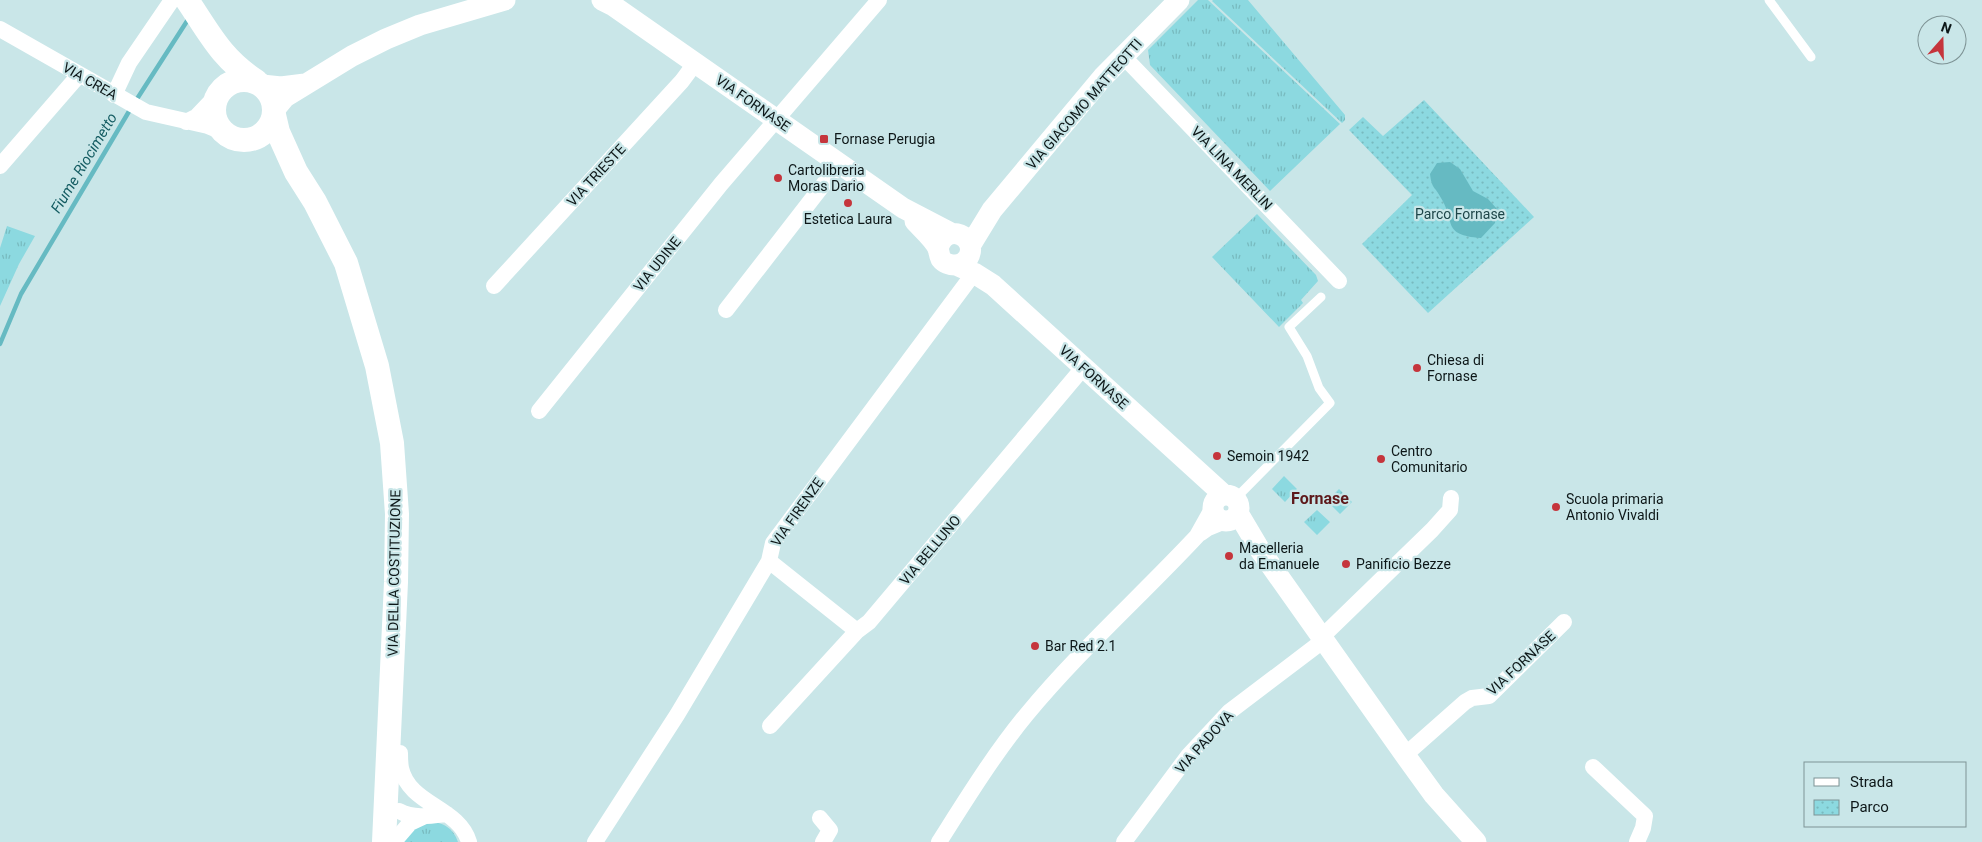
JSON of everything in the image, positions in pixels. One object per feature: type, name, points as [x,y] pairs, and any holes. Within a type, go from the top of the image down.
[{"type":"main road","points":[[182,0],[241,71],[259,83],[272,97],[275,112],[270,126],[262,135],[234,137],[220,127],[214,112],[220,92],[222,76],[208,33]]},
{"type":"main road","points":[[220,92],[232,82],[240,80],[259,83]]},
{"type":"main road","name":"VIA DELLA COSTITUZIONE","points":[[275,112],[278,132],[296,172],[316,202],[346,263],[377,366],[389,423],[397,514],[392,661],[393,840]]},
{"type":"main road","name":"VIA DELLA COSTITUZIONE","points":[[234,137],[268,153],[296,172]]},
{"type":"main road","points":[[392,661],[401,682],[400,752]]},
{"type":"street","points":[[116,96],[129,63],[182,0]]},
{"type":"street","points":[[275,112],[286,97],[386,39],[420,25],[505,0]]},
{"type":"street","name":"VIA FORNASE","points":[[602,0],[696,62],[903,208],[959,250],[993,285],[1196,470],[1260,550],[1434,795],[1469,840]]},
{"type":"street","name":"VIA UDINE","points":[[539,411],[721,184],[880,0]]},
{"type":"street","name":"VIA GIACOMO MATTEOTTI","points":[[959,250],[967,229],[992,210],[1103,77],[1179,0]]},
{"type":"street","name":"VIA CREA","points":[[0,29],[146,112],[208,126],[234,137]]},
{"type":"street","name":"VIA LINA MERLIN","points":[[1123,56],[1339,281]]},
{"type":"street","name":"VIA TRIESTE","points":[[494,286],[682,81],[696,62]]},
{"type":"street","points":[[0,166],[79,75]]},
{"type":"street","points":[[259,83],[281,87],[307,84]]},
{"type":"street","points":[[186,122],[196,117],[220,92]]},
{"type":"street","points":[[726,310],[840,164]]},
{"type":"street","name":"VIA FIRENZE","points":[[595,842],[677,715],[769,561],[772,543],[959,250]]},
{"type":"street","name":"VIA BELLUNO","points":[[770,726],[857,631],[869,622],[1083,368]]},
{"type":"street","points":[[1322,638],[1328,630],[1432,530],[1450,510],[1451,498]]},
{"type":"street","points":[[940,842],[980,778],[1027,714],[1061,674],[1197,536],[1209,517],[1225,508]]},
{"type":"street","points":[[769,561],[857,631]]},
{"type":"street","name":"VIA FORNASE","points":[[1406,755],[1465,702],[1472,698],[1489,696],[1564,622]]},
{"type":"street","name":"VIA PADOVA","points":[[1124,842],[1188,756],[1229,712],[1322,638]]},
{"type":"street","points":[[400,752],[401,769],[425,809]]},
{"type":"street","points":[[1594,767],[1645,816],[1643,828],[1637,842]]},
{"type":"street","points":[[393,804],[447,814],[462,828],[469,842]]},
{"type":"street","points":[[393,840],[425,809]]},
{"type":"street","points":[[820,818],[830,830],[822,842]]},
{"type":"lane","points":[[1769,0],[1811,57]]},
{"type":"lane","points":[[1225,508],[1330,403],[1319,388],[1307,356],[1289,327],[1321,298]]},
{"type":"green space","points":[[1198,0],[1208,0],[1340,124],[1270,191],[1150,65],[1148,50]]},
{"type":"green space","points":[[1213,0],[1248,0],[1345,115],[1345,120],[1342,123]]},
{"type":"green space","name":"Parco Fornase","points":[[1424,100],[1534,217],[1428,313],[1362,244],[1412,195],[1349,130],[1363,117],[1383,136]]},
{"type":"green space","points":[[1257,214],[1316,275],[1318,281],[1301,300],[1303,303],[1279,327],[1212,257]]},
{"type":"green space","points":[[7,226],[35,236],[19,264],[0,306],[0,248]]},
{"type":"green space","points":[[1284,476],[1297,489],[1285,502],[1272,489]]},
{"type":"green space","points":[[1339,489],[1352,502],[1340,514],[1327,501]]},
{"type":"green space","points":[[1317,510],[1330,522],[1317,535],[1304,522]]},
{"type":"green space","points":[[429,821],[439,823],[450,829],[458,842],[402,842],[408,830]]},
{"type":"shaded area","points":[[1450,162],[1460,169],[1473,191],[1488,199],[1497,209],[1495,223],[1481,238],[1460,234],[1455,230],[1445,206],[1433,185],[1430,174],[1437,163]]},
{"type":"waterway","name":"Fiume Riocimetto","points":[[135,102],[189,18]]},
{"type":"waterway","name":"Fiume Riocimetto","points":[[0,344],[21,294],[131,108]]},
{"type":"place","name":"Fornase Perugia","points":[[824,139]]},
{"type":"place","name":"Cartolibreria Moras Dario","points":[[778,178]]},
{"type":"place","name":"Estetica Laura","points":[[848,203]]},
{"type":"place","name":"Chiesa di Fornase","points":[[1417,368]]},
{"type":"place","name":"Semoin 1942","points":[[1217,456]]},
{"type":"place","name":"Centro Comunitario","points":[[1381,459]]},
{"type":"place","name":"Scuola primaria Antonio Vivaldi","points":[[1556,507]]},
{"type":"place","name":"Macelleria da Emanuele","points":[[1229,556]]},
{"type":"place","name":"Panificio Bezze","points":[[1346,564]]},
{"type":"place","name":"Bar Red 2.1","points":[[1035,646]]},
{"type":"district","name":"Fornase","points":[[1320,498]]}]
